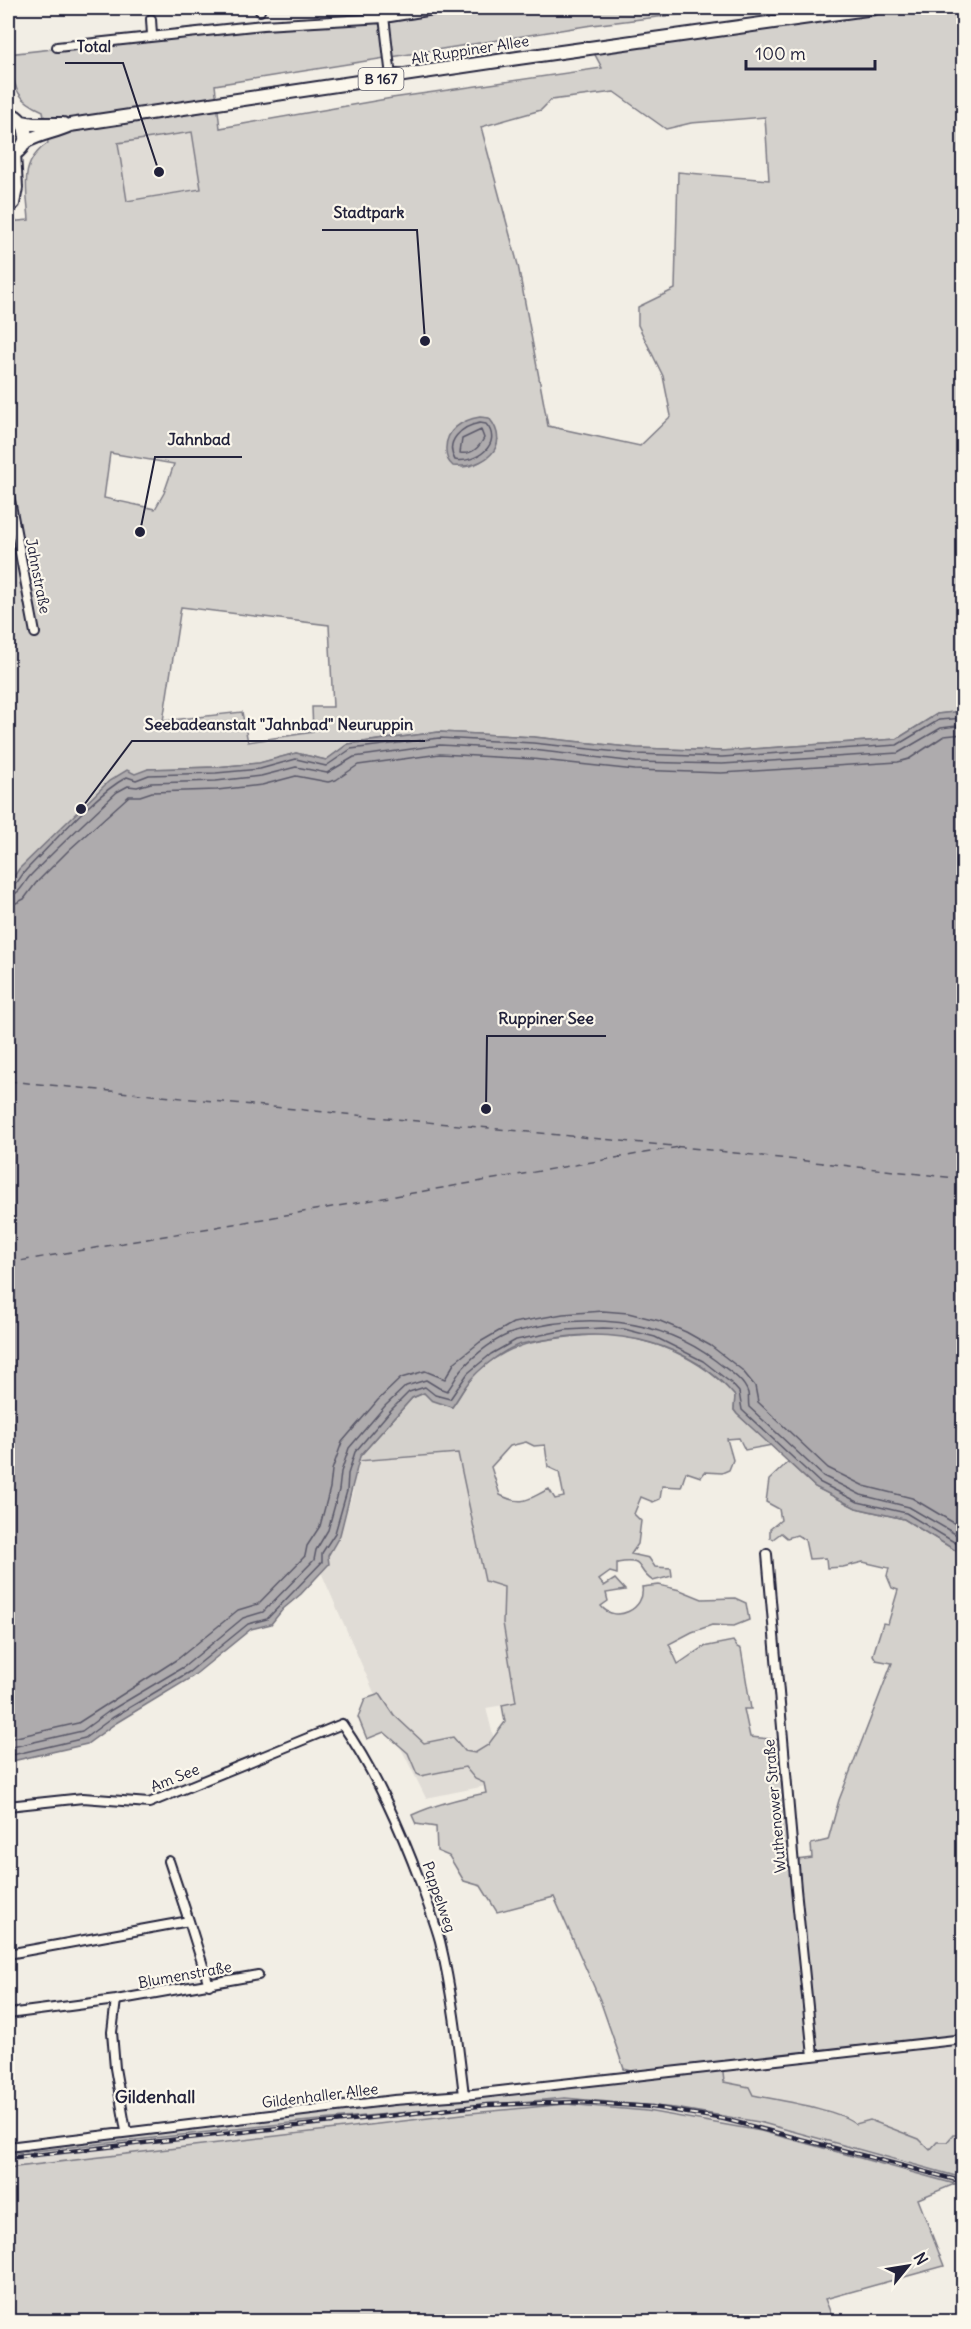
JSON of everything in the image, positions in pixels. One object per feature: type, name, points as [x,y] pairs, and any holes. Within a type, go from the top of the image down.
[{"type":"main road","name":"Alt Ruppiner Allee","points":[[22,122],[70,125],[874,8]]},
{"type":"main road","points":[[8,113],[22,122],[25,128],[25,142],[12,154]]},
{"type":"main road","name":"Alt Ruppiner Allee","points":[[25,142],[34,136],[61,130],[70,125]]},
{"type":"street","points":[[383,8],[391,77]]},
{"type":"street","points":[[57,47],[152,35],[384,18],[446,8]]},
{"type":"street","points":[[151,19],[152,35]]},
{"type":"street","points":[[8,210],[12,208],[18,188],[12,154]]},
{"type":"street","points":[[8,175],[10,190],[15,199]]},
{"type":"street","name":"Jahnstraße","points":[[8,489],[35,633]]},
{"type":"street","name":"Wuthenower Straße","points":[[767,1554],[813,2056]]},
{"type":"street","name":"Am See","points":[[8,1806],[83,1798],[149,1803],[342,1724]]},
{"type":"street","name":"Pappelweg","points":[[342,1724],[370,1768],[389,1808],[407,1847],[434,1922],[440,1941],[455,2022],[464,2096]]},
{"type":"street","points":[[169,1861],[209,1984]]},
{"type":"street","points":[[8,1954],[189,1921]]},
{"type":"street","name":"Blumenstraße","points":[[8,2013],[116,2000],[258,1975]]},
{"type":"street","points":[[116,2000],[112,2032],[115,2068],[126,2131]]},
{"type":"street","points":[[813,2056],[963,2039]]},
{"type":"street","name":"Gildenhaller Allee","points":[[8,2147],[394,2100],[464,2096],[813,2056]]},
{"type":"shaded area","points":[[418,8],[731,8],[592,25],[215,85],[220,128],[392,98],[602,68],[592,49],[881,12],[963,8],[963,711],[937,714],[897,739],[722,751],[637,748],[534,737],[439,732],[348,744],[326,760],[296,753],[260,763],[148,769],[8,902],[8,222],[29,220],[26,187],[28,168],[38,151],[48,143],[43,111],[25,101],[16,89],[8,54]],"holes":[[[614,92],[666,129],[691,123],[765,117],[769,180],[678,172],[675,289],[638,307],[638,325],[663,376],[671,416],[640,446],[548,426],[518,265],[481,127],[541,110],[551,100]],[[192,132],[201,189],[127,201],[118,143]],[[498,439],[485,459],[463,467]],[[110,453],[174,464],[164,493],[155,509],[104,498]],[[181,607],[329,625],[333,707],[312,707],[313,732],[248,742],[242,712],[163,721]]]},
{"type":"shaded area","points":[[8,119],[18,125],[21,140],[14,148],[8,150]]},
{"type":"shaded area","points":[[193,132],[202,189],[126,201],[118,143]]},
{"type":"shaded area","points":[[602,1334],[657,1345],[691,1360],[722,1383],[735,1396],[734,1410],[737,1414],[772,1445],[745,1450],[739,1438],[727,1439],[733,1460],[729,1470],[722,1473],[705,1472],[701,1477],[686,1472],[681,1487],[662,1486],[660,1499],[653,1502],[641,1497],[634,1514],[641,1521],[638,1544],[631,1554],[649,1558],[655,1567],[671,1568],[672,1576],[653,1581],[647,1577],[637,1563],[626,1562],[617,1563],[617,1574],[610,1572],[599,1580],[604,1586],[615,1579],[625,1590],[606,1593],[608,1601],[601,1606],[614,1614],[628,1612],[634,1607],[642,1595],[642,1587],[659,1585],[702,1599],[735,1598],[746,1603],[749,1620],[734,1626],[712,1625],[669,1644],[678,1664],[703,1647],[733,1641],[741,1649],[751,1709],[744,1709],[750,1737],[780,1740],[799,1881],[797,1860],[812,1858],[811,1844],[828,1840],[839,1800],[892,1663],[876,1660],[873,1655],[883,1623],[888,1624],[898,1590],[892,1588],[887,1576],[889,1568],[863,1562],[827,1568],[826,1558],[809,1559],[805,1540],[797,1535],[787,1538],[781,1533],[773,1539],[770,1538],[770,1529],[781,1520],[779,1509],[766,1502],[769,1480],[788,1462],[815,1487],[856,1508],[904,1519],[963,1555],[963,2038],[722,2064],[724,2082],[749,2087],[753,2095],[822,2110],[856,2124],[870,2120],[919,2139],[930,2150],[937,2142],[947,2142],[953,2135],[962,2135],[963,2128],[963,2178],[759,2122],[675,2108],[565,2098],[299,2122],[8,2154],[8,2146],[422,2100],[638,2080],[636,2072],[624,2069],[600,2000],[554,1897],[497,1912],[481,1886],[464,1881],[449,1856],[437,1851],[436,1827],[416,1824],[412,1815],[448,1802],[486,1793],[484,1783],[475,1779],[465,1767],[421,1776],[417,1774],[408,1753],[384,1732],[367,1739],[358,1717],[365,1699],[380,1694],[394,1715],[424,1743],[453,1737],[465,1751],[475,1753],[488,1745],[505,1722],[502,1705],[516,1702],[503,1623],[504,1587],[485,1581],[458,1453],[358,1461],[360,1456],[412,1398],[424,1393],[452,1407],[473,1376],[487,1363],[502,1354],[533,1342]],"holes":[[[526,1442],[534,1446],[545,1445],[548,1467],[559,1472],[564,1497],[555,1499],[549,1489],[521,1501],[500,1495],[491,1467],[510,1446]]]},
{"type":"shaded area","points":[[458,1453],[485,1581],[504,1586],[503,1623],[516,1703],[486,1708],[505,1782],[426,1798],[379,1704],[321,1572],[329,1564],[328,1556],[340,1535],[353,1492],[358,1461]]},
{"type":"shaded area","points":[[963,2037],[962,2136],[930,2150],[870,2120],[856,2124],[851,2119],[822,2110],[753,2095],[749,2087],[724,2082],[721,2071],[722,2064]]},
{"type":"shaded area","points":[[565,2098],[675,2108],[759,2122],[963,2178],[964,2186],[761,2131],[647,2111],[566,2104],[471,2113],[8,2168],[8,2154],[299,2122]]},
{"type":"shaded area","points":[[566,2104],[647,2111],[761,2131],[955,2184],[918,2199],[944,2266],[825,2299],[834,2321],[8,2321],[8,2168],[471,2113]]},
{"type":"water","points":[[480,417],[489,418],[496,429],[498,438],[496,447],[484,460],[475,464],[453,466],[446,455],[448,437],[461,423]]},
{"type":"water","points":[[963,711],[963,1555],[904,1519],[856,1508],[815,1487],[737,1414],[734,1410],[735,1396],[717,1378],[674,1351],[650,1343],[601,1335],[526,1343],[506,1351],[483,1368],[467,1384],[452,1407],[431,1400],[424,1393],[412,1398],[360,1456],[340,1535],[328,1556],[329,1564],[271,1624],[251,1629],[192,1677],[116,1723],[87,1744],[8,1762],[8,885],[19,869],[109,781],[127,770],[135,774],[148,769],[259,763],[296,753],[326,760],[348,744],[439,732],[534,737],[637,748],[722,751],[897,739],[937,714]]},
{"type":"ferry route","points":[[8,1081],[683,1147],[964,1179]]},
{"type":"ferry route","points":[[8,1263],[679,1147]]},
{"type":"railway","points":[[8,2158],[487,2105],[577,2102],[652,2107],[724,2119],[964,2182]]},
{"type":"place","name":"Total","points":[[159,172]]},
{"type":"place","name":"Stadtpark","points":[[425,341]]},
{"type":"place","name":"Jahnbad","points":[[140,532]]},
{"type":"place","name":"Seebadeanstalt \"Jahnbad\" Neuruppin","points":[[81,809]]},
{"type":"place","name":"Ruppiner See","points":[[486,1109]]},
{"type":"district","name":"Gildenhall","points":[[155,2097]]}]
